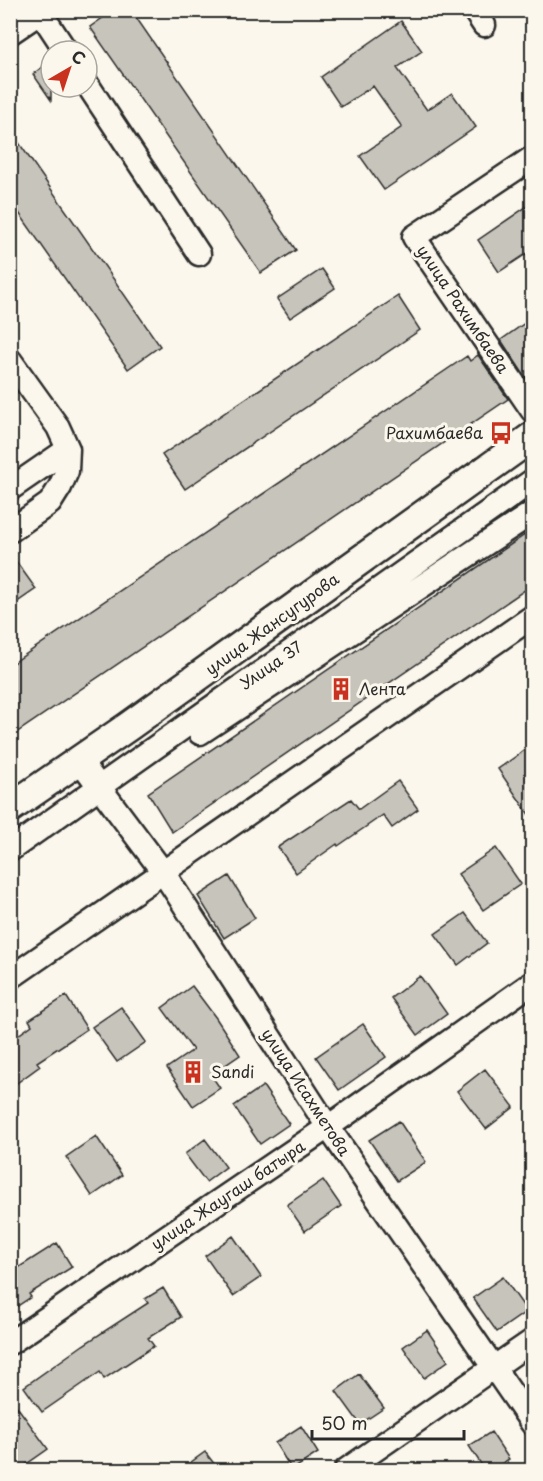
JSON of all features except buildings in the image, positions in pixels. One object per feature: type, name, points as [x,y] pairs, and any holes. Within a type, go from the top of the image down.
[{"type":"main road","name":"улица Жансугурова","points":[[10,808],[80,761],[532,437]]},
{"type":"street","points":[[10,33],[42,12],[59,39]]},
{"type":"street","points":[[97,99],[199,254]]},
{"type":"street","name":"улица Рахимбаева","points":[[532,158],[414,237],[532,410]]},
{"type":"street","points":[[10,360],[58,427],[68,449],[67,471],[50,502],[11,530]]},
{"type":"street","points":[[10,489],[68,449]]},
{"type":"street","name":"Улица 37","points":[[10,850],[532,481]]},
{"type":"street","points":[[129,726],[138,740],[153,751],[163,753],[173,751],[532,513]]},
{"type":"street","points":[[10,978],[532,617]]},
{"type":"street","name":"улица Исахметова","points":[[80,761],[163,872],[328,1127],[532,1423]]},
{"type":"street","name":"улица Жаугаш батыра","points":[[10,1343],[328,1127],[532,983]]},
{"type":"street","points":[[346,1470],[532,1341]]},
{"type":"place","name":"Рахимбаева","points":[[501,433]]},
{"type":"place","name":"Лента","points":[[341,689]]},
{"type":"place","name":"Sandi","points":[[193,1072]]}]
